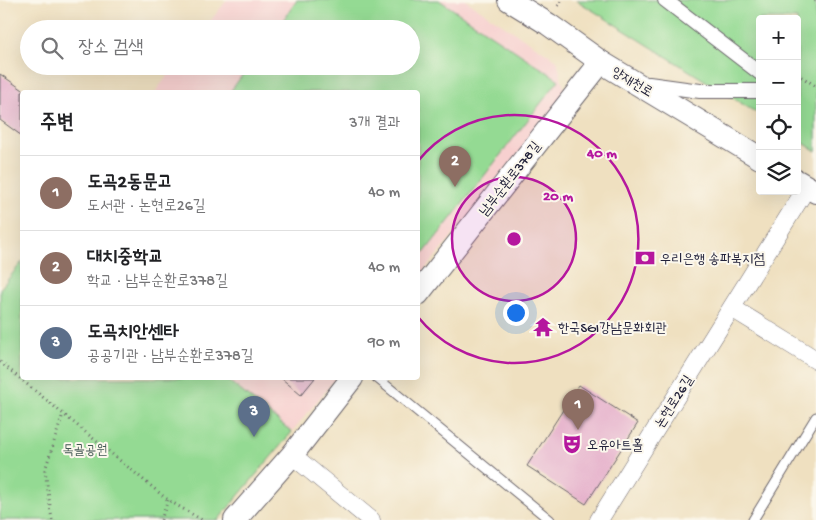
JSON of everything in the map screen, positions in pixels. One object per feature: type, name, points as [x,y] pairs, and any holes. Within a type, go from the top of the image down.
[{"type":"street","name":"양재천로","points":[[509,0],[548,24],[601,62],[756,156]]},
{"type":"street","points":[[665,0],[756,70]]},
{"type":"street","name":"남부순환로378길","points":[[420,291],[601,62]]},
{"type":"street","points":[[649,84],[700,91],[756,92]]},
{"type":"street","name":"논현로26길","points":[[599,520],[807,187]]},
{"type":"street","points":[[732,308],[816,360]]},
{"type":"street","points":[[235,520],[292,455],[350,380]]},
{"type":"street","points":[[292,455],[371,520]]},
{"type":"lane","points":[[379,380],[550,520]]},
{"type":"lane","points":[[753,520],[816,417]]},
{"type":"path","points":[[801,77],[816,86]]},
{"type":"path","points":[[1,365],[168,500],[202,520]]},
{"type":"path","points":[[52,520],[45,470],[63,414]]},
{"type":"path","points":[[161,520],[168,500]]},
{"type":"shaded area","points":[[227,0],[465,0],[557,60],[566,97],[420,276],[420,90],[157,90],[168,75],[420,75],[420,20],[211,20]]},
{"type":"shaded area","points":[[227,380],[334,380],[292,432]]},
{"type":"green space","points":[[297,0],[439,0],[559,80],[424,253],[420,250],[420,90],[231,90],[242,75],[420,75],[420,20],[283,20]]},
{"type":"green space","points":[[576,0],[816,0],[816,151],[801,142],[801,15],[756,15],[756,112]]},
{"type":"green space","name":"독골공원","points":[[20,264],[20,380],[227,380],[292,432],[218,520],[0,520],[0,289]]},
{"type":"building","points":[[0,74],[23,90],[20,90],[20,135],[0,120]]},
{"type":"building","points":[[283,380],[313,380],[301,395]]},
{"type":"building","points":[[579,385],[638,423],[586,504],[527,466]]},
{"type":"place","name":"대치중학교","points":[[455,187]]},
{"type":"place","name":"우리은행 송파북지점","points":[[645,258]]},
{"type":"place","name":"한국SGI강남문화회관","points":[[543,327]]},
{"type":"place","name":"도곡2동문고","points":[[578,430]]},
{"type":"place","name":"도곡치안센타","points":[[254,437]]},
{"type":"place","name":"오유아트홀","points":[[572,444]]}]
